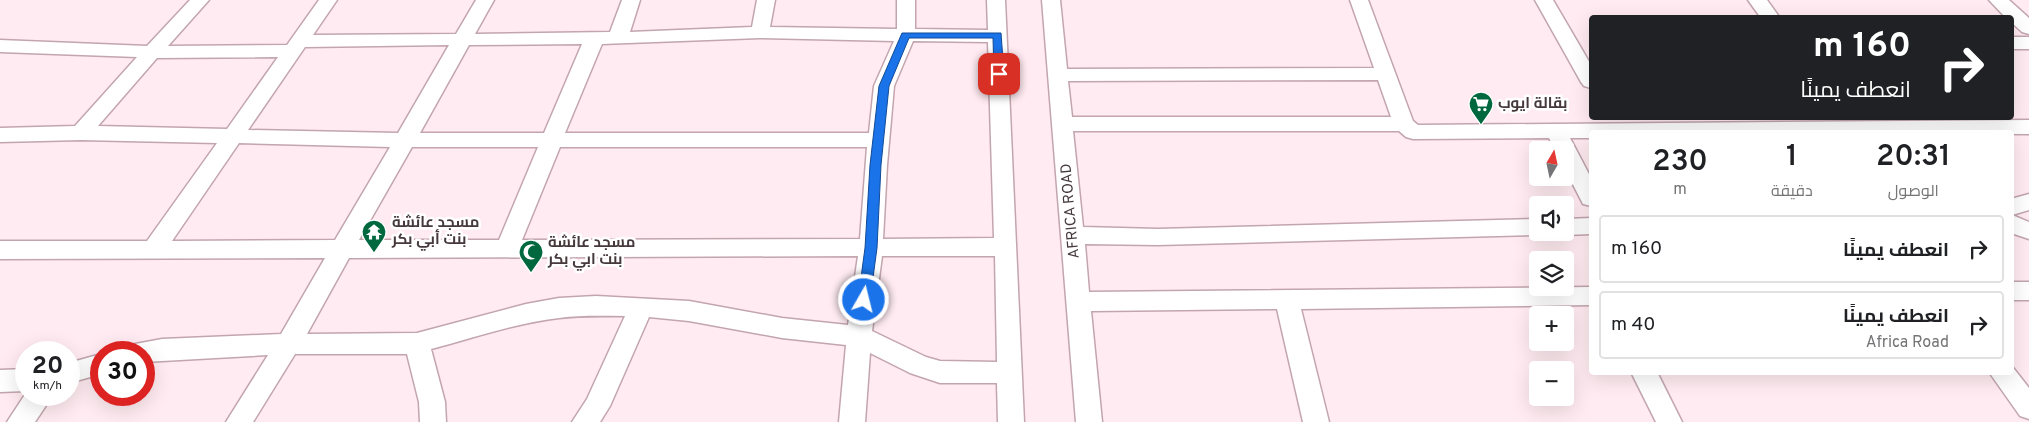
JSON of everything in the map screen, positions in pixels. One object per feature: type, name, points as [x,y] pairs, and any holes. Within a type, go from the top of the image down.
[{"type":"street","points":[[81,133],[200,0]]},
{"type":"street","points":[[154,250],[328,0]]},
{"type":"street","points":[[239,422],[288,344],[464,40],[485,0]]},
{"type":"street","points":[[618,38],[631,0]]},
{"type":"street","points":[[760,32],[766,0]]},
{"type":"street","points":[[852,422],[859,336],[871,248],[878,140],[884,86],[906,36],[906,0]]},
{"type":"street","points":[[996,0],[1011,422]]},
{"type":"street","name":"AFRICA ROAD","points":[[1051,0],[1089,422]]},
{"type":"street","points":[[1359,0],[1404,124],[1413,132],[1556,131],[1616,124],[2029,127]]},
{"type":"street","points":[[1544,0],[1589,79]]},
{"type":"street","points":[[1757,0],[1769,15]]},
{"type":"street","points":[[1998,0],[2029,28]]},
{"type":"street","points":[[0,46],[152,52],[464,40],[594,39],[760,32],[906,36],[998,36]]},
{"type":"street","points":[[507,248],[594,39]]},
{"type":"street","points":[[2014,43],[2029,43]]},
{"type":"street","points":[[1571,48],[1589,48]]},
{"type":"street","points":[[1058,75],[1386,74]]},
{"type":"street","points":[[1063,124],[1404,124]]},
{"type":"street","points":[[1556,131],[1589,194]]},
{"type":"street","points":[[0,135],[81,133],[406,140],[878,140]]},
{"type":"street","points":[[2014,206],[2029,202]]},
{"type":"street","points":[[2014,224],[2029,231]]},
{"type":"street","points":[[1574,227],[1589,226]]},
{"type":"street","points":[[1073,236],[1158,237],[1529,227]]},
{"type":"street","points":[[0,250],[1006,247]]},
{"type":"street","points":[[2014,291],[2029,290]]},
{"type":"street","points":[[1079,302],[1589,296]]},
{"type":"street","points":[[1287,300],[1316,422]]},
{"type":"street","points":[[155,350],[288,344],[384,346],[417,342],[526,314],[559,308],[596,306],[641,307],[698,312],[782,328],[859,336],[928,370],[940,372],[1010,373]]},
{"type":"street","points":[[585,422],[597,406],[641,307]]},
{"type":"street","points":[[417,342],[432,402],[433,422]]},
{"type":"street","points":[[1646,375],[1669,422]]},
{"type":"street","points":[[2004,375],[2029,408]]},
{"type":"street","points":[[0,381],[15,380]]},
{"type":"street","points":[[20,422],[32,406]]},
{"type":"place","name":"بقالة ايوب","points":[[1481,125]]},
{"type":"place","name":"مسجد عائشة بنت أبي بكر","points":[[374,253]]},
{"type":"place","name":"مسجد عائشة بنت ابي بكر","points":[[531,273]]},
{"type":"route","points":[[864,300],[871,248],[878,140],[884,86],[906,36],[998,36],[999,74]]}]
